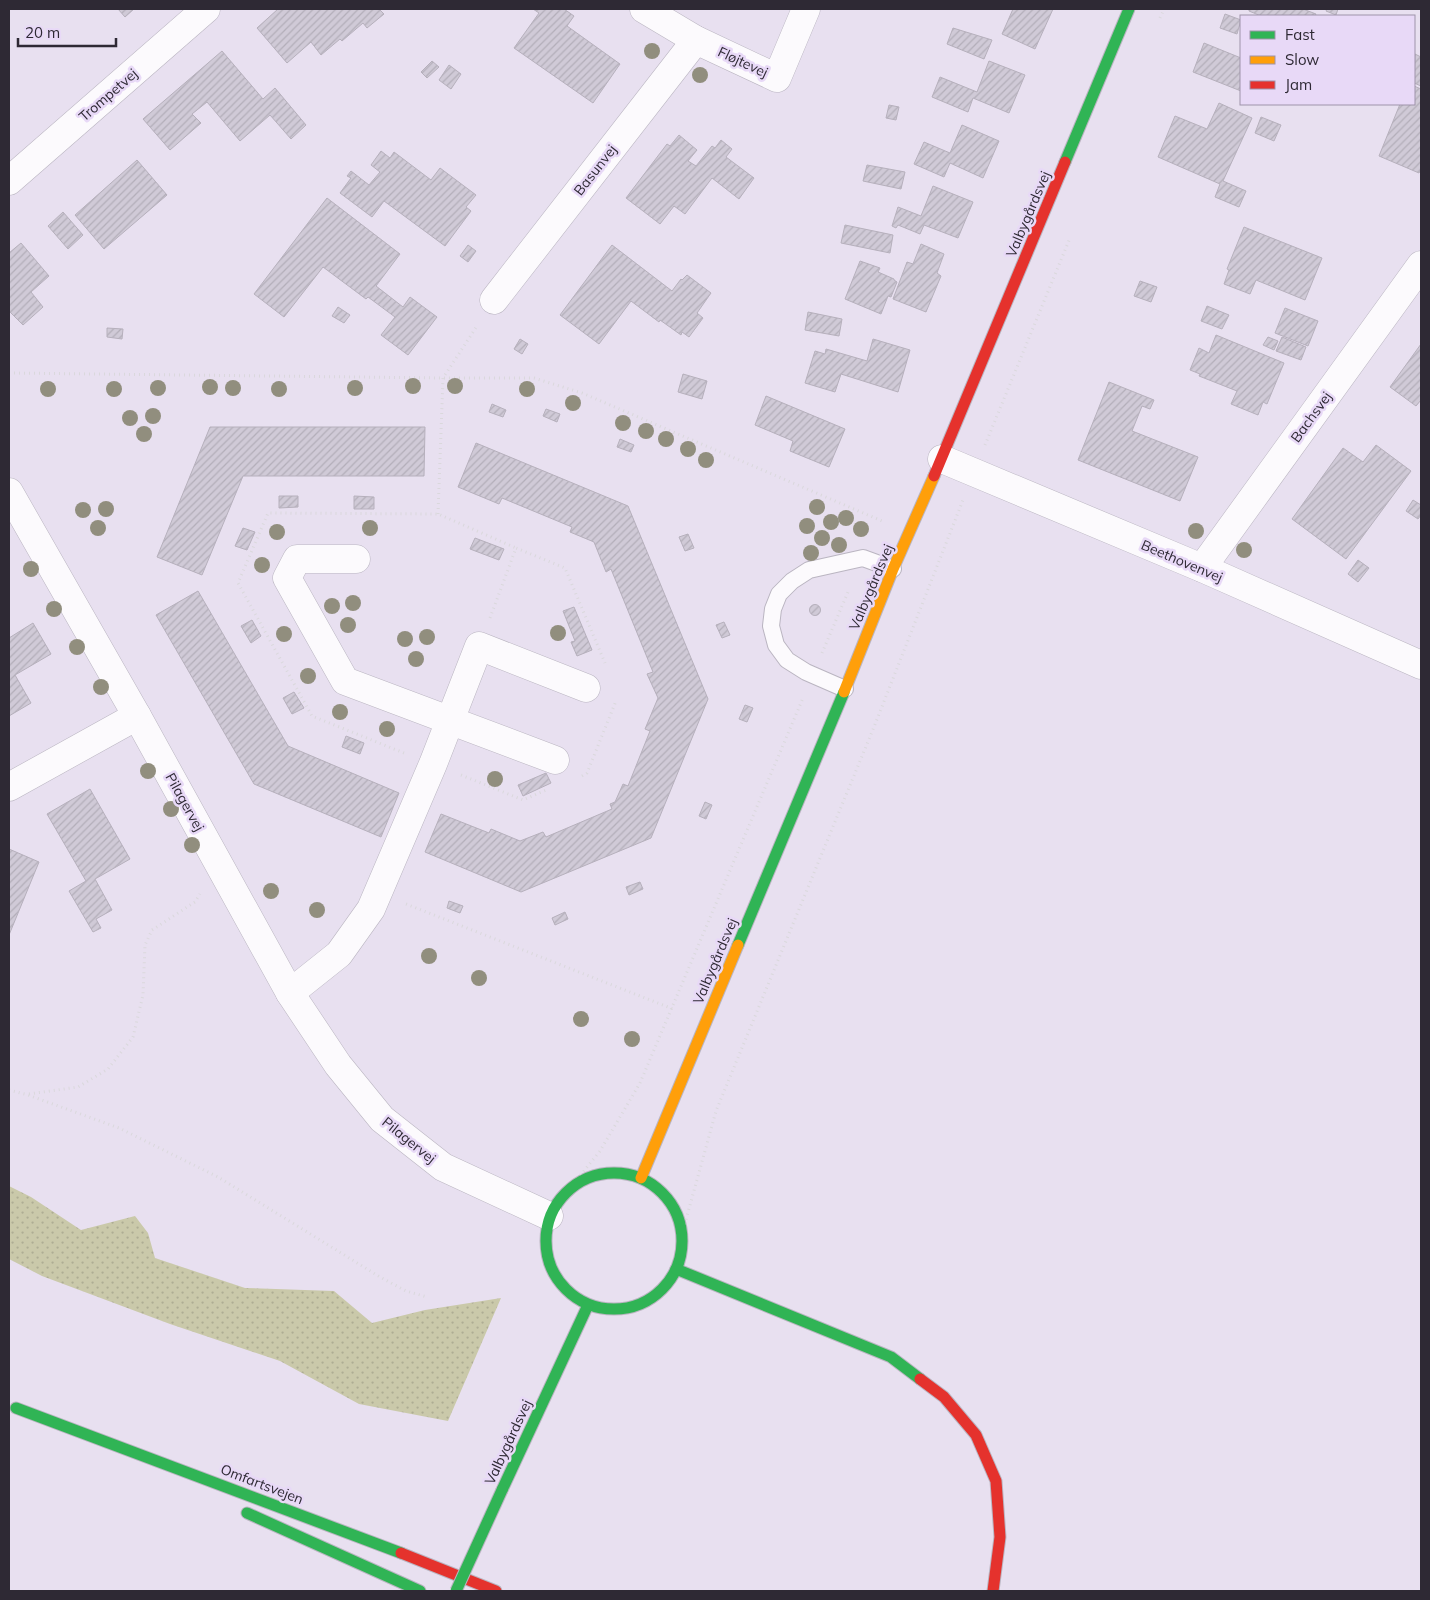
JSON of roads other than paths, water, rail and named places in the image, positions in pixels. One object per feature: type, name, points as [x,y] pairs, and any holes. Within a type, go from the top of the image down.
[{"type":"street","name":"Trompetvej","points":[[9,181],[206,9]]},
{"type":"street","name":"Fløjtevej","points":[[644,9],[696,40],[777,78],[806,9]]},
{"type":"street","name":"Valbygårdsvej","points":[[641,1178],[845,689],[893,569],[942,459],[1129,9]]},
{"type":"street","name":"Basunvej","points":[[494,300],[696,40]]},
{"type":"street","name":"Bachsvej","points":[[1202,568],[1421,265]]},
{"type":"street","name":"Beethovenvej","points":[[942,459],[1202,568],[1421,665]]},
{"type":"street","name":"Pilagervej","points":[[9,492],[137,716],[290,993],[338,1065],[382,1119],[443,1167],[550,1216]]},
{"type":"street","points":[[356,559],[297,559],[287,578],[345,681],[555,760]]},
{"type":"street","points":[[290,993],[339,954],[371,909],[433,764],[479,646],[586,688]]},
{"type":"street","points":[[9,787],[137,716]]},
{"type":"street","points":[[604,1173],[623,1173],[641,1178],[656,1187],[669,1200],[678,1216],[682,1234],[682,1252],[676,1269],[665,1287],[643,1303],[630,1308],[609,1310],[588,1305],[569,1294],[556,1278],[547,1258],[545,1237],[550,1216],[558,1200],[571,1187],[587,1178],[604,1173]]},
{"type":"street","points":[[676,1269],[891,1357],[944,1397],[976,1435],[996,1481],[1000,1537],[993,1591]]},
{"type":"street","name":"Valbygårdsvej","points":[[456,1591],[588,1305]]},
{"type":"street","name":"Omfartsvejen","points":[[12,1406],[178,1482]]},
{"type":"street","name":"Omfartsvejen","points":[[12,1406],[423,1561],[496,1591]]},
{"type":"street","points":[[232,1506],[420,1591]]},
{"type":"lane","points":[[845,689],[812,675],[787,660],[776,644],[771,626],[773,609],[779,594],[792,581],[809,570],[863,558],[893,569]]}]
